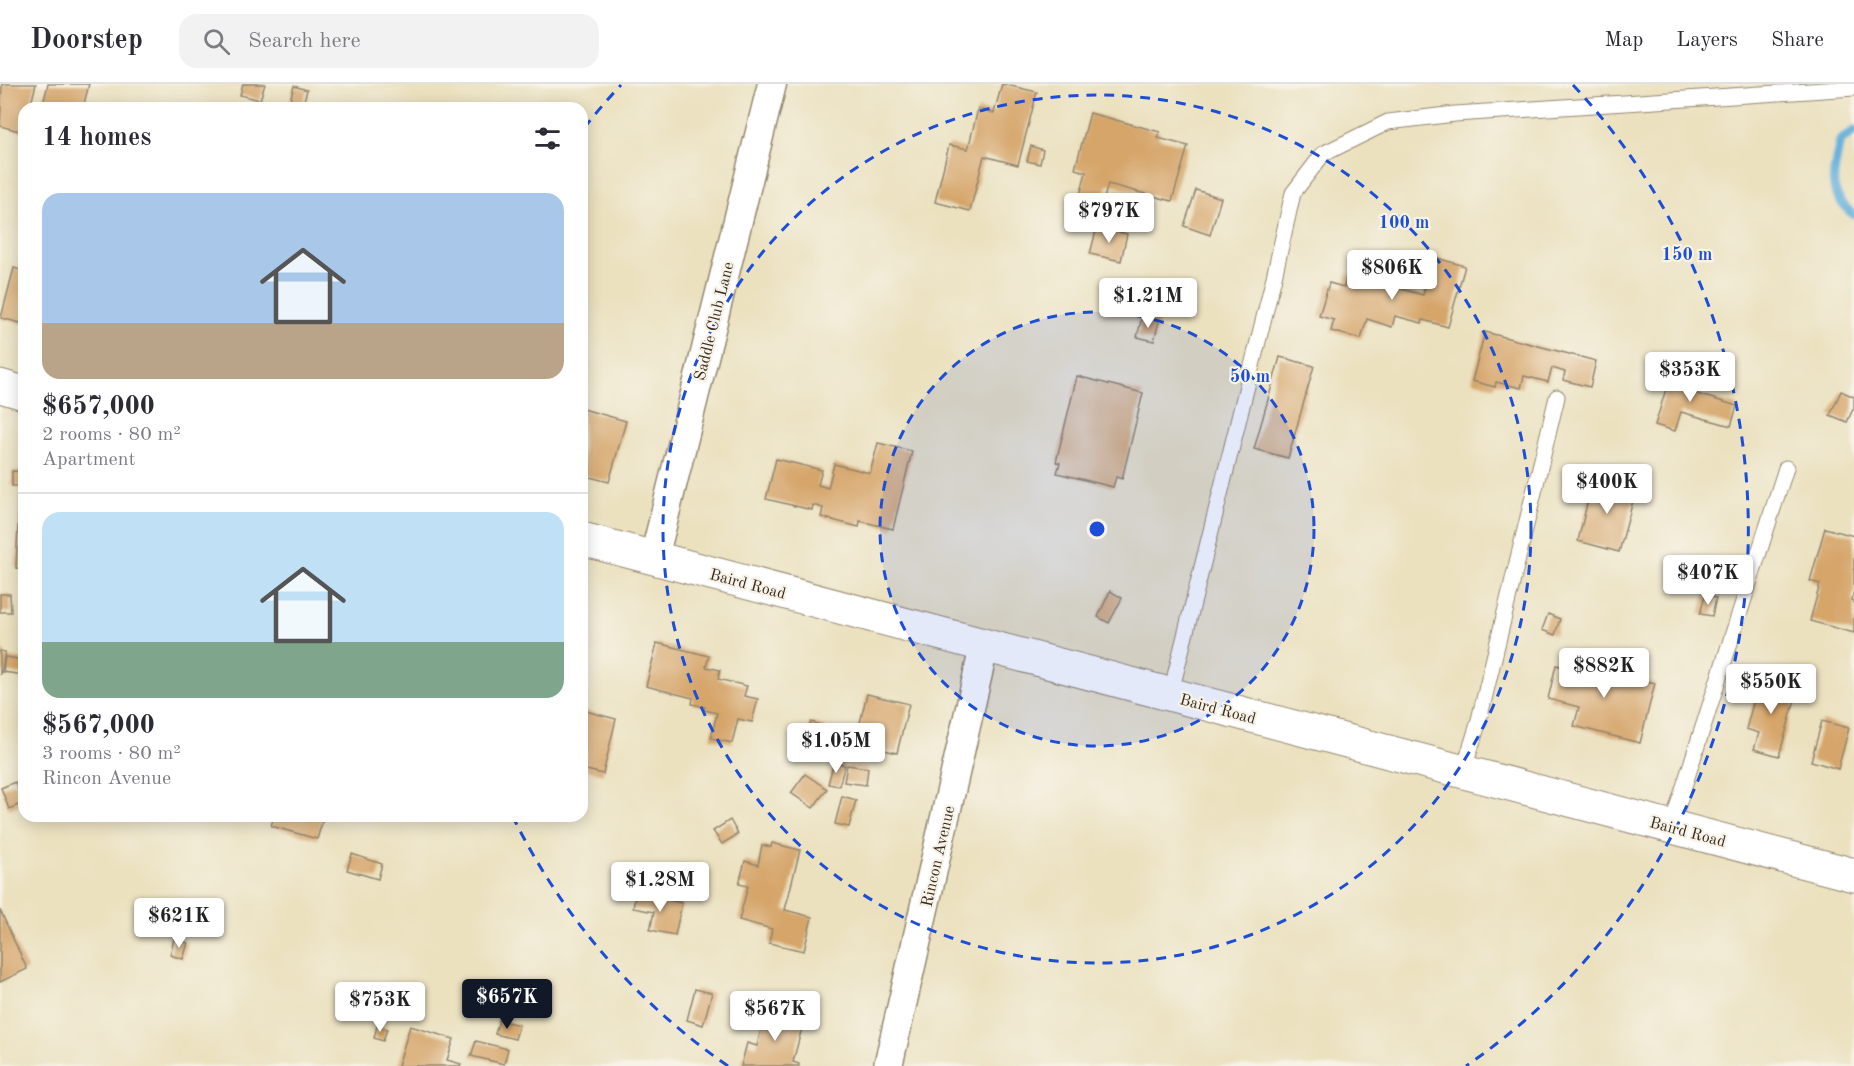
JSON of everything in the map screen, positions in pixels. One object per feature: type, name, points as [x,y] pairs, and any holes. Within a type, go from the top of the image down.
[{"type":"street","name":"Saddle Club Lane","points":[[654,558],[772,84]]},
{"type":"street","points":[[0,386],[18,391]]},
{"type":"street","name":"Baird Road","points":[[588,541],[1854,875]]},
{"type":"street","name":"Rincon Avenue","points":[[888,1066],[984,647]]},
{"type":"lane","points":[[1170,696],[1293,193],[1323,154],[1388,123],[1455,114],[1854,88]]},
{"type":"lane","points":[[1463,772],[1481,712],[1557,397]]},
{"type":"lane","points":[[1671,827],[1786,468]]},
{"type":"building","points":[[2,84],[36,84],[32,102],[18,102],[18,131],[0,126]]},
{"type":"building","points":[[48,84],[89,84],[84,102],[44,102]]},
{"type":"building","points":[[243,84],[265,84],[260,100],[240,95]]},
{"type":"building","points":[[1002,84],[1037,92],[1018,165],[984,156],[970,211],[935,202],[949,145],[968,149],[978,109],[994,113]]},
{"type":"building","points":[[294,86],[307,90],[304,102],[290,102]]},
{"type":"building","points":[[1090,113],[1160,132],[1158,138],[1188,146],[1172,201],[1108,184],[1101,209],[1078,203],[1086,172],[1075,169]]},
{"type":"building","points":[[1031,146],[1043,150],[1040,164],[1027,161]]},
{"type":"building","points":[[1196,190],[1221,198],[1210,235],[1184,226]]},
{"type":"building","points":[[1097,227],[1127,234],[1121,261],[1090,254]]},
{"type":"building","points":[[1433,257],[1465,266],[1448,327],[1395,316],[1392,327],[1367,319],[1361,339],[1331,331],[1334,320],[1319,316],[1329,283],[1344,287],[1347,274],[1423,295]]},
{"type":"building","points":[[14,268],[18,269],[18,322],[1,318]]},
{"type":"building","points":[[1142,317],[1159,321],[1154,341],[1137,337]]},
{"type":"building","points":[[1485,332],[1596,361],[1590,387],[1563,380],[1565,372],[1552,368],[1548,382],[1524,376],[1521,388],[1496,382],[1495,387],[1472,381]]},
{"type":"building","points":[[1280,357],[1314,366],[1288,458],[1254,449]]},
{"type":"building","points":[[1673,366],[1692,372],[1687,391],[1737,406],[1731,426],[1681,412],[1675,431],[1655,425]]},
{"type":"building","points":[[1077,376],[1143,393],[1122,479],[1116,477],[1113,487],[1057,473],[1060,463],[1056,462]]},
{"type":"building","points":[[1841,391],[1854,397],[1854,407],[1847,422],[1830,415]]},
{"type":"building","points":[[588,410],[626,421],[609,482],[588,477]]},
{"type":"building","points":[[878,443],[912,451],[893,529],[860,521],[859,527],[821,517],[823,508],[813,505],[812,510],[766,499],[776,459],[822,470],[818,485],[828,488],[834,464],[870,473]]},
{"type":"building","points":[[12,471],[18,472],[18,486],[12,486]]},
{"type":"building","points":[[1593,479],[1636,490],[1619,552],[1578,541]]},
{"type":"building","points":[[18,527],[18,568],[16,568]]},
{"type":"building","points":[[1825,528],[1854,536],[1852,600],[1854,601],[1854,633],[1810,621],[1820,584],[1810,581]]},
{"type":"building","points":[[1110,591],[1122,598],[1109,623],[1098,617]]},
{"type":"building","points":[[0,594],[10,594],[11,612],[0,612]]},
{"type":"building","points":[[1705,595],[1716,598],[1712,616],[1700,614]]},
{"type":"building","points":[[1548,614],[1560,619],[1555,635],[1542,630]]},
{"type":"building","points":[[657,643],[709,656],[706,667],[720,670],[718,679],[747,686],[744,696],[758,699],[752,722],[738,719],[732,743],[711,738],[717,713],[692,704],[693,698],[646,686]]},
{"type":"building","points":[[0,651],[5,652],[1,674],[0,674]]},
{"type":"building","points":[[5,657],[18,659],[18,674],[3,672]]},
{"type":"building","points":[[1588,659],[1619,667],[1617,674],[1655,683],[1640,743],[1574,726],[1579,707],[1548,699],[1556,665],[1585,672]]},
{"type":"building","points":[[1760,678],[1798,689],[1779,756],[1754,749],[1759,733],[1746,729]]},
{"type":"building","points":[[867,694],[909,704],[897,753],[855,743]]},
{"type":"building","points":[[588,712],[616,719],[603,774],[588,770]]},
{"type":"building","points":[[1822,721],[1849,728],[1838,769],[1811,761]]},
{"type":"building","points":[[811,722],[826,727],[820,744],[804,738]]},
{"type":"building","points":[[834,762],[845,765],[839,786],[828,784]]},
{"type":"building","points":[[847,765],[868,768],[866,785],[844,782]]},
{"type":"building","points":[[805,774],[827,789],[813,808],[791,793]]},
{"type":"building","points":[[15,782],[18,790],[18,805],[9,809],[1,788]]},
{"type":"building","points":[[842,796],[856,800],[849,827],[835,824]]},
{"type":"building","points":[[730,820],[738,834],[722,844],[713,831]]},
{"type":"building","points":[[272,822],[322,822],[317,839],[271,826]]},
{"type":"building","points":[[772,843],[800,850],[785,910],[812,917],[804,951],[769,943],[772,929],[739,920],[748,886],[739,884],[745,861],[758,865],[762,845],[771,847]]},
{"type":"building","points":[[352,854],[382,864],[378,879],[347,870]]},
{"type":"building","points":[[636,893],[682,903],[675,935],[650,930],[654,912],[633,908]]},
{"type":"building","points":[[0,910],[27,969],[0,982]]},
{"type":"building","points":[[174,939],[188,943],[183,959],[170,955]]},
{"type":"building","points":[[695,989],[712,993],[703,1025],[687,1020]]},
{"type":"building","points":[[766,1010],[804,1020],[793,1062],[799,1066],[741,1066],[747,1043],[757,1046]]},
{"type":"building","points":[[499,1020],[519,1025],[515,1039],[495,1034]]},
{"type":"building","points":[[377,1026],[387,1029],[383,1041],[374,1038]]},
{"type":"building","points":[[410,1026],[454,1039],[447,1060],[461,1064],[460,1066],[398,1066]]},
{"type":"building","points":[[476,1041],[508,1049],[504,1064],[471,1056]]},
{"type":"waterway","points":[[1854,131],[1840,141],[1834,173],[1838,198],[1854,215]]}]
